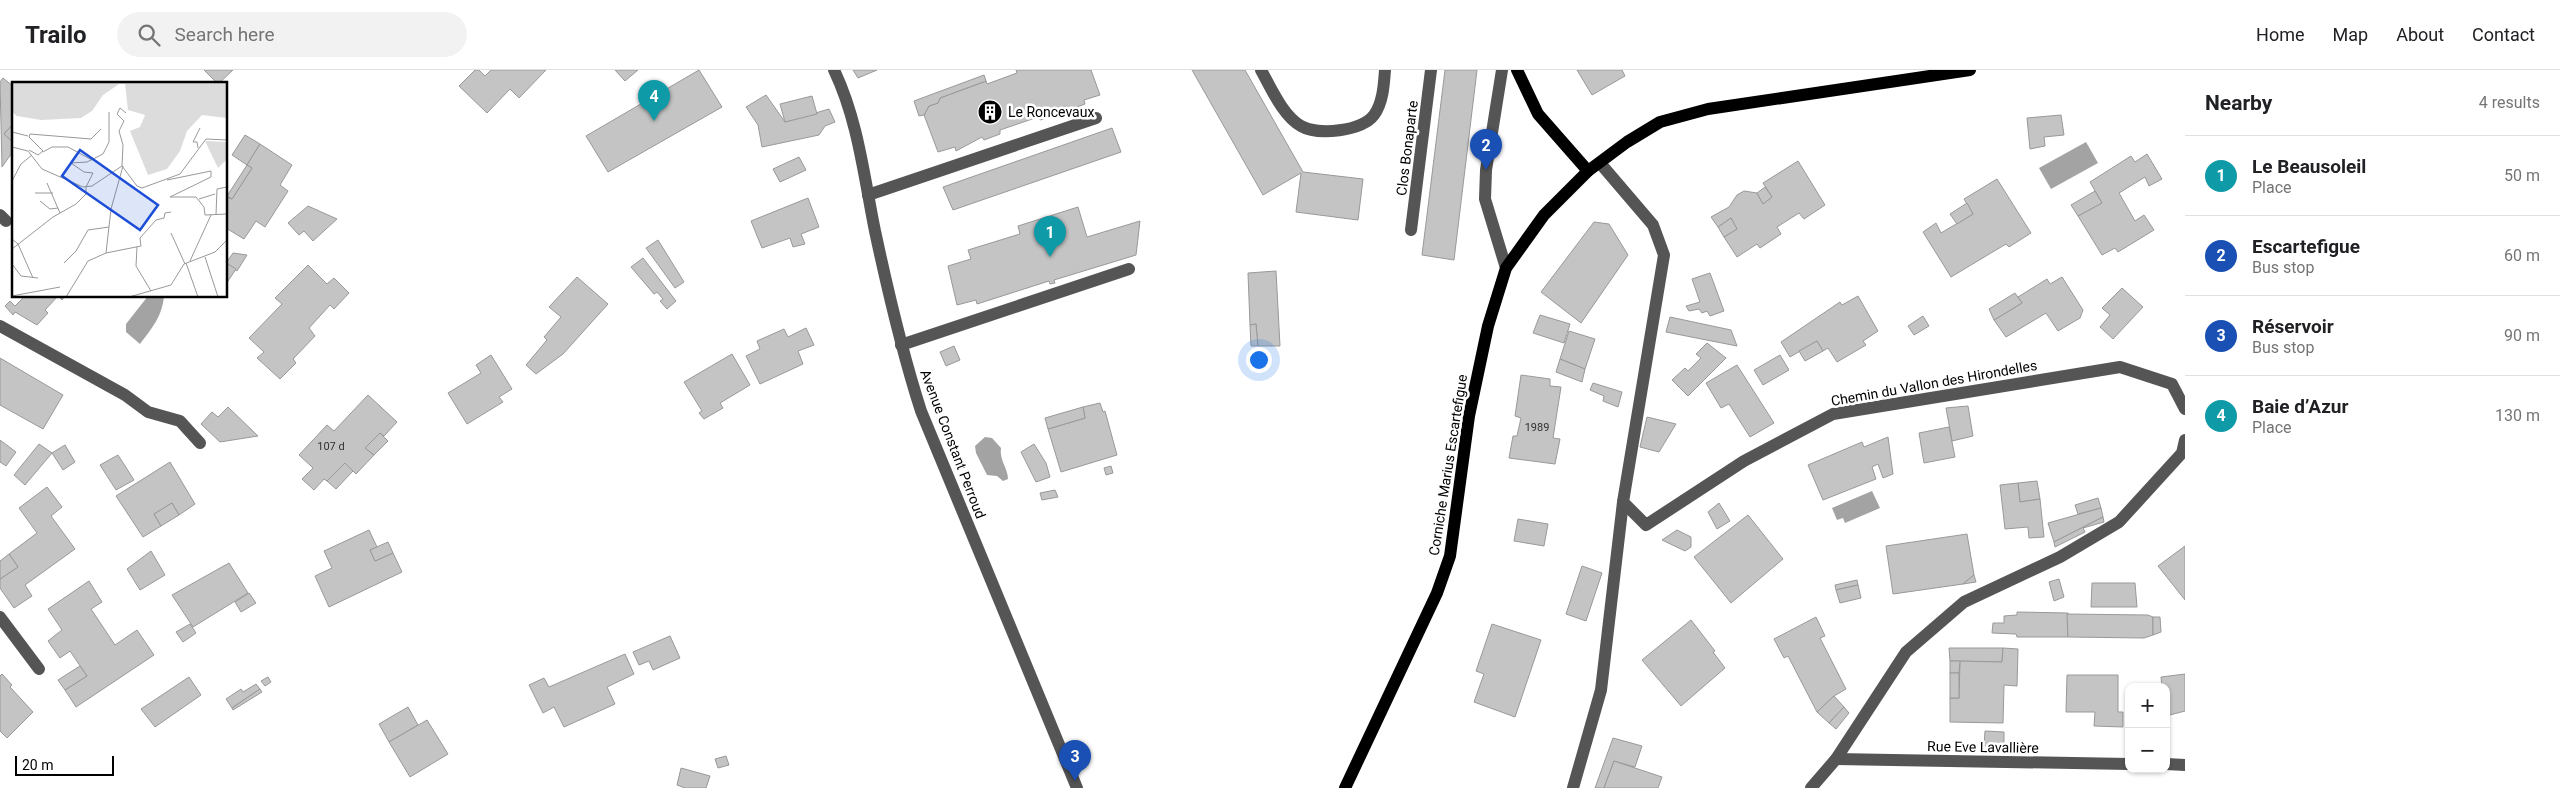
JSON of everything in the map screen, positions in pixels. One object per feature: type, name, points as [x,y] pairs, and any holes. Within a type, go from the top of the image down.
[{"type":"main road","points":[[1516,70],[1538,114],[1588,171]]},
{"type":"main road","name":"Corniche Marius Escartefigue","points":[[1345,788],[1437,593],[1450,556],[1469,416],[1488,326],[1506,268],[1544,215],[1588,171],[1627,142],[1660,122],[1708,109],[1970,70]]},
{"type":"street","name":"Avenue Constant Perroud","points":[[834,70],[851,110],[901,344],[921,411],[1077,788]]},
{"type":"street","points":[[1261,70],[1291,118],[1309,130],[1326,132],[1364,123],[1374,115],[1381,98],[1385,70]]},
{"type":"street","name":"Clos Bonaparte","points":[[1411,230],[1431,70]]},
{"type":"street","points":[[1502,70],[1486,170],[1485,199],[1506,268]]},
{"type":"street","points":[[868,195],[1096,118]]},
{"type":"street","points":[[1574,788],[1601,690],[1623,502],[1664,255],[1653,225],[1600,163]]},
{"type":"street","points":[[901,344],[1129,269]]},
{"type":"street","points":[[0,326],[125,395],[148,412],[180,421],[200,443]]},
{"type":"street","name":"Chemin du Vallon des Hirondelles","points":[[1623,502],[1646,525],[1744,461],[1833,414],[2120,367],[2172,384],[2185,409]]},
{"type":"street","points":[[1811,788],[1836,760],[1906,652],[1964,602],[2060,557],[2118,522],[2182,453],[2185,440]]},
{"type":"street","points":[[2,626],[40,670]]},
{"type":"street","name":"Rue Eve Lavallière","points":[[1836,760],[2125,764]]},
{"type":"street","points":[[2170,764],[2185,764]]},
{"type":"shaded area","points":[[2086,142],[2098,163],[2051,189],[2039,168]]},
{"type":"shaded area","points":[[146,298],[164,298],[159,316],[140,344],[126,332],[126,324]]},
{"type":"shaded area","points":[[985,437],[992,438],[1001,448],[1001,456],[1008,479],[1003,481],[997,476],[987,475],[976,453],[975,446]]},
{"type":"shaded area","points":[[1872,491],[1880,508],[1845,523],[1843,518],[1837,520],[1832,508]]},
{"type":"building","points":[[204,70],[233,70],[220,82],[216,82]]},
{"type":"building","points":[[475,70],[479,70],[485,76],[491,70],[546,70],[519,98],[510,89],[487,113],[459,86]]},
{"type":"building","points":[[615,70],[638,70],[625,81]]},
{"type":"building","points":[[699,70],[722,107],[608,172],[586,136]]},
{"type":"building","points":[[853,70],[877,70],[858,78]]},
{"type":"building","name":"Le Roncevaux","points":[[1016,70],[1091,70],[1100,95],[1084,100],[1085,104],[1069,110],[1067,106],[1055,110],[1056,115],[1040,120],[1038,117],[1000,130],[1000,134],[984,140],[982,137],[956,151],[955,147],[938,152],[924,115],[929,106],[938,103],[940,98],[986,81],[987,84],[1017,73]]},
{"type":"building","points":[[1192,70],[1245,70],[1303,172],[1363,179],[1358,220],[1296,212],[1301,173],[1263,195]]},
{"type":"building","points":[[1445,70],[1477,70],[1454,260],[1422,255]]},
{"type":"building","points":[[1577,70],[1622,70],[1625,76],[1592,95]]},
{"type":"building","points":[[984,75],[986,81],[940,98],[938,103],[929,106],[924,115],[919,116],[914,101]]},
{"type":"building","points":[[3,78],[12,85],[12,125],[4,134],[12,141],[12,153],[2,167],[0,82]]},
{"type":"building","points":[[766,95],[785,122],[829,109],[835,122],[825,126],[819,135],[762,147],[758,125],[746,107]]},
{"type":"building","points":[[812,96],[817,114],[785,122],[780,104]]},
{"type":"building","points":[[2061,115],[2064,135],[2044,137],[2045,146],[2030,149],[2027,118]]},
{"type":"building","points":[[12,125],[12,141],[4,134]]},
{"type":"building","points":[[1112,128],[1121,152],[953,210],[943,187]]},
{"type":"building","points":[[245,135],[260,144],[247,165],[232,155]]},
{"type":"building","points":[[260,144],[292,165],[280,185],[288,191],[265,227],[256,221],[244,239],[228,229],[228,198],[232,199],[252,168],[247,165]]},
{"type":"building","points":[[2147,154],[2162,179],[2149,186],[2145,177],[2119,193],[2135,221],[2144,215],[2154,230],[2118,252],[2115,248],[2102,255],[2078,216],[2102,203],[2090,182],[2131,156],[2135,162]]},
{"type":"building","points":[[799,157],[806,170],[780,182],[773,169]]},
{"type":"building","points":[[1798,161],[1825,205],[1804,219],[1799,213],[1777,227],[1781,234],[1760,248],[1757,244],[1737,257],[1724,237],[1737,229],[1731,218],[1718,227],[1711,217],[1729,207],[1737,195],[1744,191],[1757,193],[1763,204],[1772,197],[1763,183]]},
{"type":"building","points":[[247,165],[252,168],[232,199],[228,194]]},
{"type":"building","points":[[1997,179],[2031,233],[2009,247],[2006,244],[1951,277],[1923,232],[1936,223],[1941,233],[1973,214],[1964,199]]},
{"type":"building","points":[[1765,187],[1772,197],[1763,204],[1757,193]]},
{"type":"building","points":[[2095,191],[2102,203],[2078,216],[2071,205]]},
{"type":"building","points":[[808,198],[819,227],[801,234],[805,244],[793,247],[790,238],[762,248],[751,221]]},
{"type":"building","points":[[1967,203],[1973,214],[1957,224],[1950,214]]},
{"type":"building","points":[[308,206],[337,219],[313,241],[304,231],[299,235],[288,223]]},
{"type":"building","points":[[1078,207],[1087,237],[1140,221],[1136,255],[1054,280],[1055,283],[1050,284],[1049,281],[977,304],[976,300],[957,305],[948,266],[971,259],[968,250],[1020,234],[1018,226]]},
{"type":"building","points":[[1731,218],[1737,229],[1724,237],[1718,227]]},
{"type":"building","points":[[1594,222],[1609,224],[1628,255],[1581,323],[1541,292]]},
{"type":"building","points":[[658,240],[684,282],[675,288],[646,248]]},
{"type":"building","points":[[233,253],[247,255],[237,271],[228,264],[228,260]]},
{"type":"building","points":[[643,258],[676,301],[667,309],[660,301],[663,299],[657,292],[654,294],[631,267]]},
{"type":"building","points":[[228,264],[236,269],[228,281]]},
{"type":"building","points":[[308,265],[327,284],[334,278],[349,293],[334,309],[330,305],[309,328],[315,336],[293,359],[296,363],[280,379],[257,358],[264,352],[249,338],[282,304],[275,298]]},
{"type":"building","points":[[1276,271],[1280,346],[1258,346],[1256,324],[1250,325],[1248,273]]},
{"type":"building","points":[[1710,273],[1724,311],[1710,316],[1707,311],[1702,313],[1699,309],[1689,311],[1686,306],[1700,302],[1692,279]]},
{"type":"building","points":[[577,277],[608,304],[563,354],[536,374],[526,365],[547,340],[544,337],[561,317],[549,307]]},
{"type":"building","points":[[2062,277],[2083,310],[2080,318],[2058,331],[2046,313],[2006,337],[1994,320],[2022,303],[2018,297],[2047,279],[2050,284]]},
{"type":"building","points":[[2122,288],[2143,307],[2113,339],[2100,327],[2110,315],[2102,308]]},
{"type":"building","points":[[2015,293],[2022,303],[1994,320],[1989,309]]},
{"type":"building","points":[[1858,296],[1878,331],[1863,341],[1866,345],[1837,362],[1828,348],[1823,351],[1817,341],[1790,357],[1781,342],[1840,302],[1842,305]]},
{"type":"building","points":[[23,298],[56,298],[45,310],[48,313],[37,325],[15,312],[13,315],[5,306],[10,301],[15,306]]},
{"type":"building","points":[[1540,315],[1570,324],[1564,343],[1533,333]]},
{"type":"building","points":[[1923,316],[1929,326],[1914,335],[1908,326]]},
{"type":"building","points":[[1670,317],[1731,330],[1737,346],[1666,332]]},
{"type":"building","points":[[1256,324],[1258,346],[1251,346],[1250,325]]},
{"type":"building","points":[[806,328],[814,345],[798,351],[803,364],[760,384],[746,356],[760,349],[757,341],[784,329],[788,337]]},
{"type":"building","points":[[1569,331],[1595,339],[1585,369],[1560,359]]},
{"type":"building","points":[[1817,341],[1823,351],[1805,361],[1799,351]]},
{"type":"building","points":[[1707,343],[1726,358],[1688,396],[1672,380],[1685,368],[1688,371],[1701,358],[1696,354]]},
{"type":"building","points":[[954,346],[960,360],[946,366],[940,352]]},
{"type":"building","points":[[732,354],[750,385],[720,403],[723,408],[704,419],[699,413],[702,411],[684,382]]},
{"type":"building","points":[[491,355],[512,389],[499,397],[503,402],[467,424],[448,393],[481,373],[476,365]]},
{"type":"building","points":[[1780,355],[1789,370],[1763,385],[1754,370]]},
{"type":"building","points":[[0,358],[63,395],[43,429],[0,405]]},
{"type":"building","points":[[1560,359],[1585,369],[1582,382],[1556,372]]},
{"type":"building","points":[[1737,365],[1774,423],[1750,437],[1729,404],[1721,408],[1706,383]]},
{"type":"building","points":[[1521,375],[1550,379],[1550,386],[1561,387],[1553,438],[1560,439],[1555,464],[1509,458],[1513,436],[1517,436],[1521,418],[1515,416]]},
{"type":"building","points":[[1593,383],[1622,392],[1618,407],[1603,401],[1604,396],[1590,390]]},
{"type":"building","points":[[368,395],[397,422],[384,436],[380,433],[365,448],[374,455],[356,474],[345,463],[327,481],[324,479],[314,490],[302,479],[313,468],[299,455],[327,425],[334,431]]},
{"type":"building","points":[[1100,403],[1103,412],[1105,411],[1117,455],[1061,472],[1048,429],[1085,418],[1083,407]]},
{"type":"building","points":[[1968,406],[1973,436],[1952,441],[1946,408]]},
{"type":"building","points":[[228,407],[258,436],[220,442],[201,424],[212,412],[218,417]]},
{"type":"building","points":[[1083,407],[1085,418],[1048,429],[1045,418]]},
{"type":"building","points":[[1647,417],[1676,424],[1659,452],[1640,447]]},
{"type":"building","points":[[1949,427],[1955,457],[1924,463],[1919,433]]},
{"type":"building","points":[[380,433],[388,441],[374,455],[365,448]]},
{"type":"building","points":[[1888,437],[1893,474],[1883,478],[1878,464],[1872,467],[1876,479],[1823,500],[1808,465],[1862,442],[1864,447]]},
{"type":"building","points":[[0,440],[16,452],[6,466],[0,462]]},
{"type":"building","points":[[39,444],[52,453],[25,485],[14,475]]},
{"type":"building","points":[[1034,444],[1046,463],[1050,477],[1036,482],[1021,452]]},
{"type":"building","points":[[65,445],[75,462],[63,470],[52,453]]},
{"type":"building","points":[[118,455],[134,480],[116,490],[100,465]]},
{"type":"building","points":[[170,462],[195,504],[179,515],[172,503],[154,514],[161,526],[143,537],[116,496]]},
{"type":"building","points":[[345,463],[353,471],[336,489],[327,481]]},
{"type":"building","points":[[1111,466],[1113,473],[1106,475],[1104,468]]},
{"type":"building","points":[[2037,481],[2040,499],[2020,502],[2018,483]]},
{"type":"building","points":[[2018,483],[2020,502],[2040,499],[2044,537],[2029,538],[2028,527],[2005,529],[2000,485]]},
{"type":"building","points":[[47,487],[62,507],[51,516],[75,549],[25,585],[32,596],[14,608],[0,588],[0,579],[18,567],[9,554],[37,533],[19,508]]},
{"type":"building","points":[[1055,490],[1058,497],[1042,500],[1040,493]]},
{"type":"building","points":[[2098,498],[2101,508],[2078,514],[2075,505]]},
{"type":"building","points":[[172,503],[179,515],[161,526],[154,514]]},
{"type":"building","points":[[1719,503],[1730,521],[1717,529],[1708,512]]},
{"type":"building","points":[[2101,508],[2103,517],[2054,542],[2048,523]]},
{"type":"building","points":[[1748,515],[1783,559],[1731,603],[1694,557]]},
{"type":"building","points":[[2103,517],[2104,522],[2083,528],[2085,532],[2055,547],[2054,542]]},
{"type":"building","points":[[1518,519],[1548,524],[1544,546],[1514,541]]},
{"type":"building","points":[[369,530],[377,547],[370,550],[375,561],[393,553],[402,572],[329,607],[315,576],[332,568],[324,551]]},
{"type":"building","points":[[1677,530],[1691,537],[1691,547],[1685,551],[1662,540]]},
{"type":"building","points":[[1967,534],[1974,575],[1963,584],[1893,594],[1886,546]]},
{"type":"building","points":[[388,542],[393,553],[375,561],[370,550]]},
{"type":"building","points":[[2185,546],[2185,600],[2158,566]]},
{"type":"building","points":[[151,551],[165,575],[140,590],[127,569]]},
{"type":"building","points":[[9,554],[18,567],[0,579],[0,561]]},
{"type":"building","points":[[229,563],[248,593],[193,627],[172,595]]},
{"type":"building","points":[[1582,566],[1602,573],[1586,621],[1566,614]]},
{"type":"building","points":[[1974,575],[1976,582],[1963,584]]},
{"type":"building","points":[[2059,579],[2064,597],[2054,601],[2049,582]]},
{"type":"building","points":[[1857,580],[1858,585],[1836,590],[1835,585]]},
{"type":"building","points":[[89,581],[102,602],[91,609],[115,645],[137,630],[154,655],[76,707],[65,690],[87,676],[70,651],[60,658],[48,641],[62,630],[48,609]]},
{"type":"building","points":[[2092,583],[2135,583],[2137,607],[2091,607]]},
{"type":"building","points":[[1858,585],[1861,598],[1840,603],[1836,590]]},
{"type":"building","points":[[249,593],[256,603],[241,612],[235,602]]},
{"type":"building","points":[[2017,612],[2068,613],[2068,637],[2017,637],[2016,634],[1992,633],[1993,623],[2004,623],[2004,616],[2017,615]]},
{"type":"building","points":[[2067,614],[2148,615],[2153,617],[2153,635],[2144,638],[2068,637]]},
{"type":"building","points":[[1816,617],[1825,636],[1820,638],[1846,689],[1834,696],[1817,712],[1788,656],[1784,658],[1774,639]]},
{"type":"building","points":[[2153,617],[2160,617],[2161,632],[2153,635]]},
{"type":"building","points":[[1691,620],[1715,651],[1713,652],[1725,668],[1681,706],[1642,660]]},
{"type":"building","points":[[190,624],[196,633],[183,642],[176,632]]},
{"type":"building","points":[[1492,624],[1541,640],[1515,717],[1474,702],[1484,674],[1476,671]]},
{"type":"building","points":[[670,636],[680,658],[653,670],[649,661],[639,665],[633,652]]},
{"type":"building","points":[[1949,648],[2003,648],[2002,662],[1950,661]]},
{"type":"building","points":[[2003,648],[2018,649],[2017,686],[2004,685],[2003,723],[1950,722],[1950,698],[1959,698],[1960,661],[2002,662]]},
{"type":"building","points":[[625,654],[634,674],[607,687],[615,704],[564,727],[554,707],[543,713],[529,685],[544,678],[549,687]]},
{"type":"building","points":[[1950,661],[1960,661],[1959,673],[1950,673]]},
{"type":"building","points":[[80,666],[87,676],[65,690],[58,680]]},
{"type":"building","points":[[1950,673],[1959,673],[1959,698],[1950,698]]},
{"type":"building","points":[[2,674],[12,685],[10,687],[33,712],[7,738],[0,731],[0,676]]},
{"type":"building","points":[[2185,674],[2185,711],[2170,715],[2170,683],[2162,683],[2161,677]]},
{"type":"building","points":[[2067,675],[2118,675],[2118,712],[2123,712],[2123,727],[2094,726],[2095,712],[2066,712]]},
{"type":"building","points":[[189,677],[201,695],[155,727],[141,709]]},
{"type":"building","points":[[268,677],[271,682],[265,686],[261,681]]},
{"type":"building","points":[[256,684],[260,689],[232,708],[226,699],[241,689],[243,692]]},
{"type":"building","points":[[260,689],[262,692],[233,710],[232,708]]},
{"type":"building","points":[[1834,696],[1844,707],[1829,723],[1817,712]]},
{"type":"building","points":[[408,707],[418,725],[389,742],[379,724]]},
{"type":"building","points":[[1844,707],[1849,713],[1836,729],[1829,723]]},
{"type":"building","points":[[427,720],[448,754],[410,777],[389,742]]},
{"type":"building","points":[[1985,731],[2004,732],[2004,747],[1984,746]]},
{"type":"building","points":[[1613,738],[1642,746],[1635,767],[1614,761],[1604,788],[1595,788]]},
{"type":"building","points":[[726,756],[729,765],[718,768],[715,759]]},
{"type":"building","points":[[1614,761],[1662,777],[1658,788],[1604,788]]},
{"type":"building","points":[[681,768],[710,776],[706,788],[685,788],[677,785]]},
{"type":"place","name":"Le Roncevaux","points":[[990,112]]},
{"type":"place","name":"Baie d’Azur","points":[[654,121]]},
{"type":"place","name":"Escartefigue","points":[[1486,170]]},
{"type":"place","name":"Le Beausoleil","points":[[1050,257]]},
{"type":"place","name":"Réservoir","points":[[1075,781]]}]
